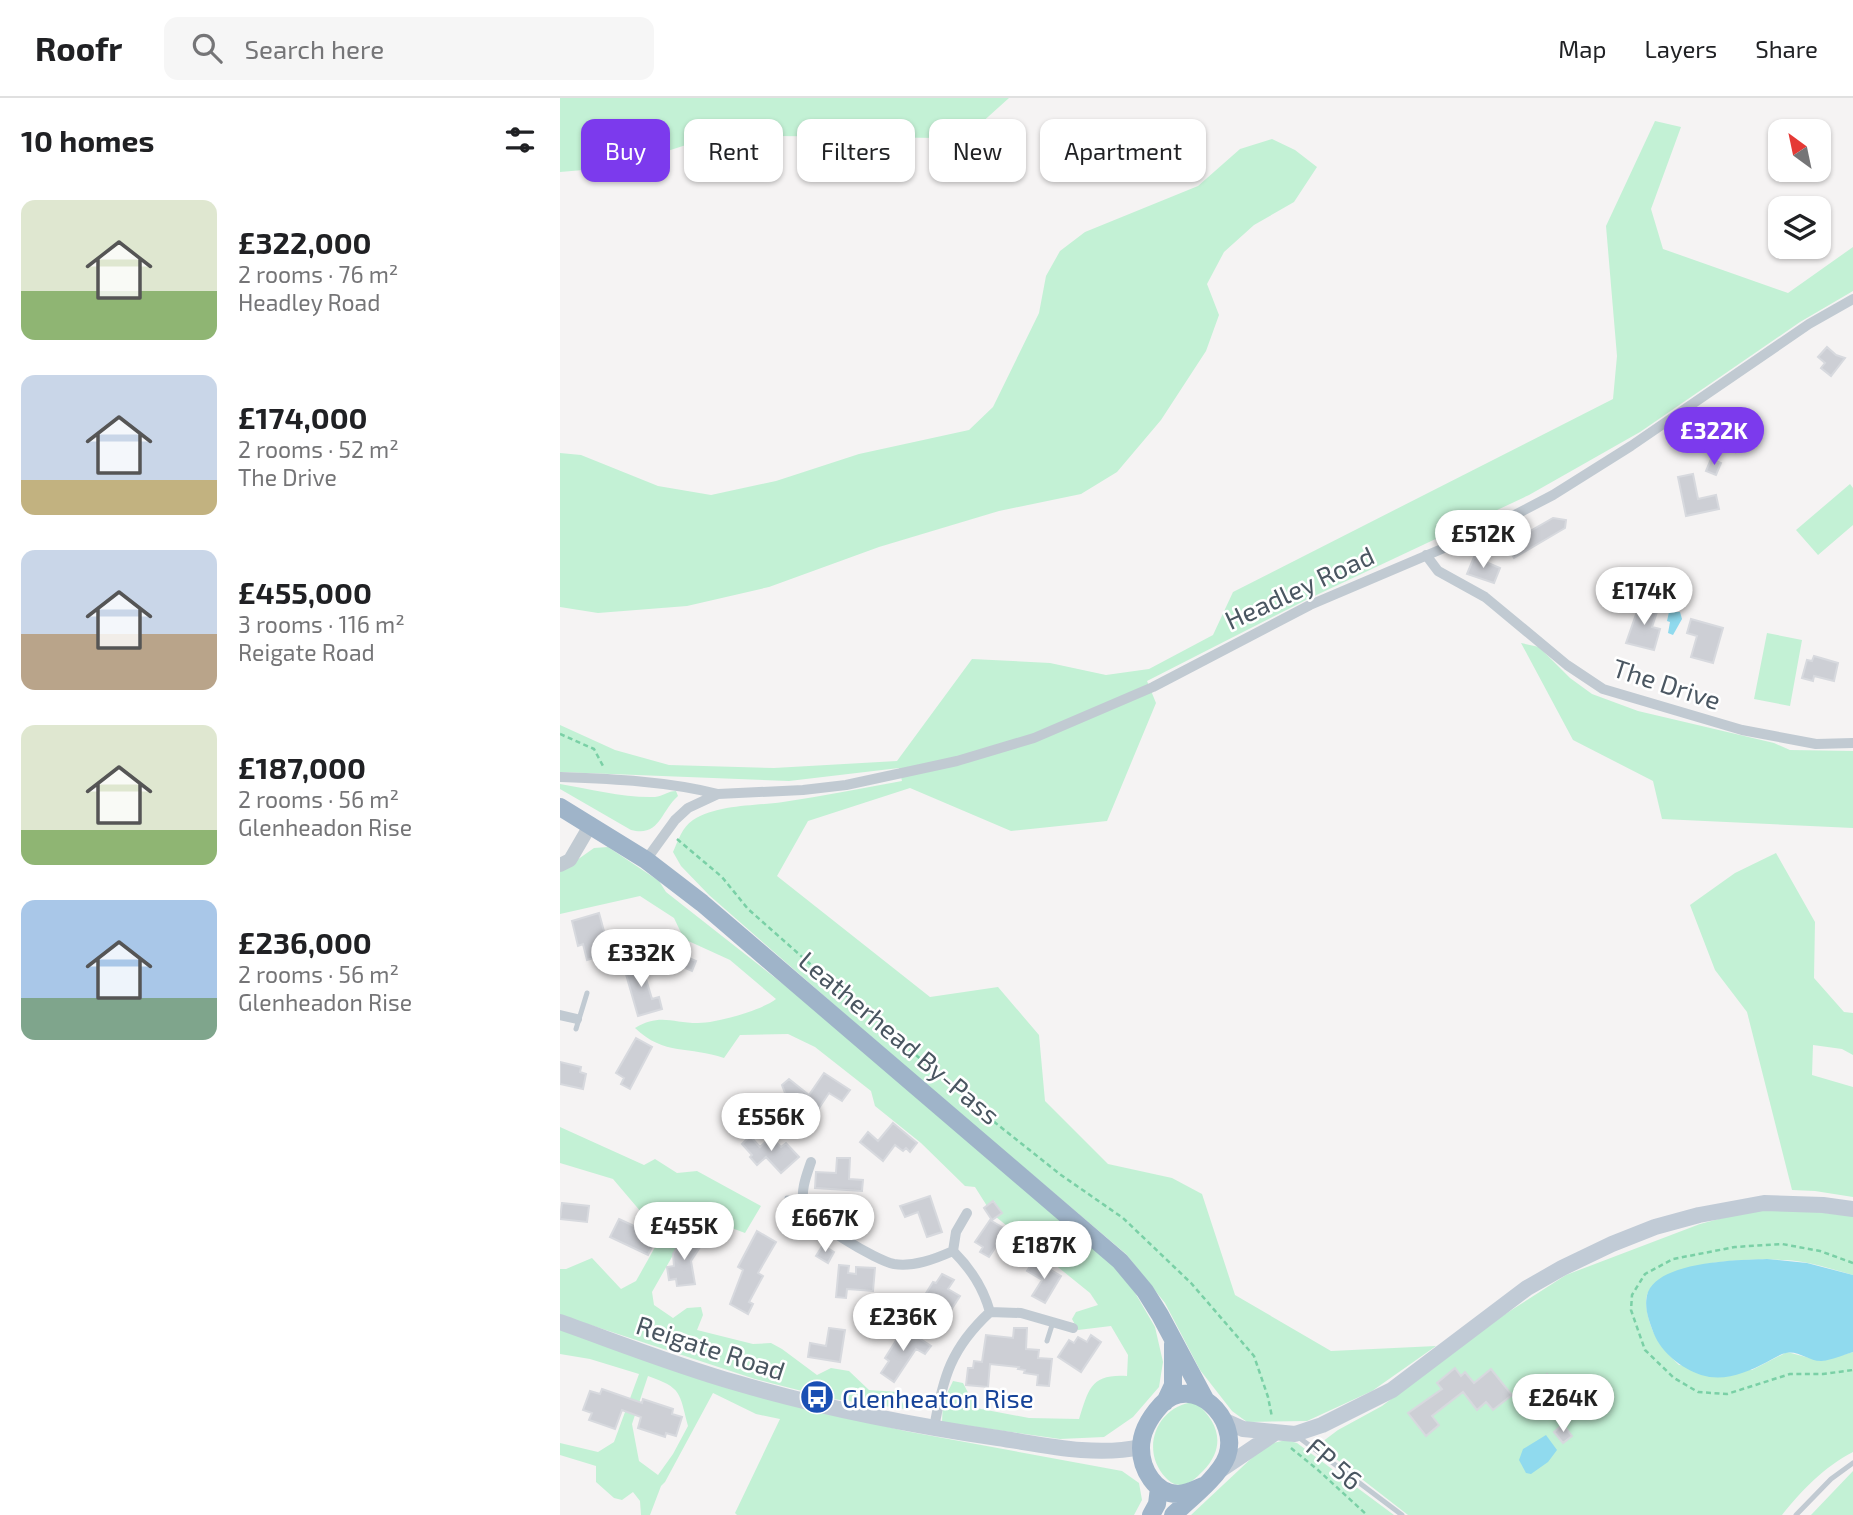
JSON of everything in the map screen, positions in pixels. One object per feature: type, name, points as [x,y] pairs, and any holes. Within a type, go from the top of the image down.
[{"type":"highway","name":"Leatherhead By-Pass","points":[[560,807],[646,860],[755,948],[1120,1261],[1145,1292],[1205,1399]]},
{"type":"highway","name":"Leatherhead By-Pass","points":[[1165,1402],[1173,1385],[1172,1340]]},
{"type":"highway","points":[[1173,1515],[1219,1471],[1228,1455],[1229,1437],[1223,1420],[1205,1399],[1192,1393],[1179,1394],[1165,1402],[1146,1426],[1140,1447],[1143,1463],[1150,1479],[1159,1488],[1176,1494],[1203,1486]]},
{"type":"highway","points":[[1151,1515],[1157,1504],[1159,1488]]},
{"type":"main road","points":[[1223,1420],[1243,1429],[1275,1433],[1295,1434],[1322,1425],[1392,1390],[1527,1288],[1612,1244],[1655,1227],[1699,1215],[1764,1203],[1853,1209]]},
{"type":"main road","name":"Reigate Road","points":[[560,1322],[738,1383],[837,1409],[1046,1446],[1100,1451],[1140,1447]]},
{"type":"main road","points":[[1219,1471],[1275,1433]]},
{"type":"street","name":"Headley Road","points":[[560,777],[695,788],[718,794],[803,790],[846,785],[957,761],[1034,738],[1153,687],[1310,605],[1484,531],[1553,495],[1631,446],[1809,324],[1853,299]]},
{"type":"street","name":"The Drive","points":[[1426,555],[1438,571],[1485,597],[1576,672],[1603,689],[1742,730],[1816,744],[1853,743]]},
{"type":"street","name":"Headley Road","points":[[646,860],[667,830],[688,808],[718,794]]},
{"type":"street","points":[[560,865],[570,860],[591,824]]},
{"type":"street","points":[[560,1015],[577,1023]]},
{"type":"street","points":[[811,1162],[803,1199],[807,1211],[883,1261],[895,1264],[917,1263],[953,1251]]},
{"type":"street","points":[[953,1251],[956,1232],[967,1213]]},
{"type":"street","points":[[953,1251],[977,1280],[990,1312]]},
{"type":"street","points":[[934,1428],[948,1371],[956,1353],[965,1337],[990,1312],[1021,1313],[1073,1328]]},
{"type":"lane","points":[[577,1023],[587,993]]},
{"type":"lane","points":[[787,1198],[803,1199]]},
{"type":"lane","points":[[1047,1341],[1052,1322]]},
{"type":"lane","points":[[1295,1434],[1402,1515]]},
{"type":"lane","points":[[1796,1515],[1831,1479],[1853,1463]]},
{"type":"path","points":[[560,734],[594,749],[610,779]]},
{"type":"path","points":[[667,830],[722,877],[748,909],[988,1118],[1122,1218],[1191,1283],[1254,1356],[1268,1397],[1275,1433]]},
{"type":"path","points":[[1853,1263],[1820,1251],[1782,1244],[1735,1247],[1673,1259],[1645,1274],[1632,1295],[1631,1310],[1645,1350],[1674,1378],[1698,1392],[1727,1394],[1790,1374],[1853,1370]]},
{"type":"path","name":"FP 56","points":[[1295,1434],[1289,1448],[1318,1470],[1367,1515]]},
{"type":"green space","points":[[560,98],[1009,98],[986,119],[929,119],[929,138],[915,138],[915,119],[797,119],[797,136],[783,136],[783,119],[684,119],[684,146],[670,150],[670,119],[581,119],[581,170],[560,172]]},
{"type":"green space","points":[[1655,121],[1681,127],[1651,209],[1663,249],[1788,293],[1853,247],[1853,291],[1800,322],[1640,432],[1529,495],[1306,600],[1147,681],[1156,703],[1107,821],[1011,831],[910,788],[808,821],[777,876],[930,997],[998,987],[1039,1035],[1045,1101],[1108,1164],[1172,1178],[1202,1194],[1235,1295],[1331,1351],[1436,1346],[1372,1391],[1307,1421],[1247,1422],[1232,1411],[1200,1370],[1165,1303],[1126,1254],[902,1064],[709,895],[681,866],[673,852],[686,826],[703,815],[725,808],[783,802],[902,781],[899,768],[789,781],[560,772],[560,725],[615,750],[669,765],[774,768],[897,761],[972,659],[1050,663],[1106,675],[1149,669],[1213,635],[1233,592],[1613,399],[1617,356],[1606,226]]},
{"type":"green space","points":[[1272,139],[1295,150],[1317,167],[1294,202],[1254,225],[1224,252],[1207,284],[1219,315],[1206,351],[1161,420],[1117,472],[1081,494],[999,511],[879,547],[769,587],[687,606],[598,613],[560,607],[560,453],[581,455],[658,486],[711,495],[776,481],[859,454],[969,430],[993,407],[1039,313],[1046,276],[1060,251],[1085,232],[1206,182],[1206,179],[1240,149]]},
{"type":"green space","points":[[1850,484],[1853,488],[1853,525],[1818,555],[1796,530]]},
{"type":"green space","points":[[1767,633],[1802,640],[1790,706],[1754,699]]},
{"type":"green space","points":[[1521,643],[1539,647],[1570,678],[1592,694],[1638,711],[1774,743],[1790,750],[1853,751],[1853,828],[1662,819],[1653,781],[1573,740]]},
{"type":"green space","points":[[560,784],[631,796],[655,797],[676,791],[678,796],[654,827],[641,831],[631,830],[560,789]]},
{"type":"green space","points":[[608,847],[659,881],[666,892],[792,991],[1110,1262],[1134,1291],[1155,1327],[1163,1362],[1159,1387],[1133,1417],[1104,1437],[1060,1439],[942,1422],[943,1402],[953,1381],[963,1383],[976,1408],[1029,1418],[1079,1419],[1093,1385],[1106,1378],[1127,1376],[1128,1355],[1111,1326],[1078,1330],[1072,1319],[1076,1312],[1098,1305],[1090,1293],[996,1217],[1002,1213],[994,1201],[987,1206],[975,1187],[965,1186],[921,1143],[875,1106],[871,1091],[815,1047],[788,1034],[740,1035],[724,1058],[667,1047],[656,1043],[635,1028],[659,1020],[698,1023],[716,1021],[750,1011],[776,999],[730,960],[684,939],[674,918],[640,896],[560,914],[560,872],[594,848]]},
{"type":"green space","points":[[1776,853],[1815,922],[1814,978],[1844,1012],[1853,1013],[1853,1055],[1842,1049],[1813,1045],[1812,1075],[1853,1087],[1853,1197],[1792,1190],[1747,1012],[1715,970],[1690,905],[1735,873]]},
{"type":"green space","points":[[560,1127],[644,1165],[655,1159],[677,1173],[697,1171],[761,1206],[745,1233],[700,1218],[690,1237],[685,1234],[652,1292],[654,1305],[673,1318],[687,1308],[701,1307],[703,1315],[697,1330],[753,1344],[771,1343],[817,1375],[831,1368],[849,1371],[869,1390],[898,1392],[905,1409],[833,1399],[755,1379],[560,1315],[560,1269],[592,1258],[621,1289],[636,1281],[663,1233],[647,1219],[613,1179],[560,1163]]},
{"type":"green space","points":[[1789,1209],[1853,1216],[1853,1275],[1794,1261],[1771,1259],[1712,1263],[1673,1273],[1659,1281],[1649,1291],[1646,1301],[1649,1320],[1655,1334],[1679,1365],[1752,1370],[1787,1352],[1821,1361],[1853,1352],[1853,1452],[1814,1480],[1782,1515],[1408,1515],[1318,1445],[1338,1430],[1382,1406],[1499,1318],[1566,1275],[1700,1224],[1745,1212]]},
{"type":"green space","points":[[560,1327],[788,1403],[905,1431],[1122,1471],[1139,1483],[1142,1500],[1134,1515],[737,1515],[735,1513],[780,1419],[756,1414],[713,1393],[661,1486],[650,1515],[641,1515],[640,1501],[633,1492],[622,1500],[614,1498],[596,1482],[596,1466],[560,1455],[560,1443],[598,1452],[614,1442],[639,1374],[590,1359],[560,1354]],"holes":[[[648,1376],[673,1388],[680,1398],[688,1426],[658,1475],[639,1461],[632,1424]]]},
{"type":"green space","points":[[1195,1402],[1215,1427],[1217,1444],[1210,1462],[1200,1474],[1192,1481],[1180,1485],[1166,1478],[1158,1467],[1153,1442],[1162,1420],[1171,1411]]},
{"type":"green space","points":[[1286,1440],[1297,1443],[1394,1515],[1191,1515],[1256,1454],[1269,1444]]},
{"type":"green space","points":[[1853,1471],[1853,1515],[1811,1515]]},
{"type":"water","points":[[1669,612],[1680,612],[1682,619],[1673,635],[1668,633]]},
{"type":"water","points":[[1767,1259],[1807,1263],[1853,1275],[1853,1352],[1822,1361],[1786,1353],[1743,1373],[1726,1377],[1701,1375],[1679,1364],[1667,1353],[1657,1341],[1646,1308],[1648,1292],[1656,1282],[1668,1274],[1702,1264]]},
{"type":"water","points":[[1546,1435],[1557,1450],[1548,1462],[1531,1474],[1526,1473],[1519,1460],[1523,1449]]},
{"type":"building","points":[[1827,347],[1836,355],[1845,358],[1831,376],[1821,368],[1825,363],[1818,357]]},
{"type":"building","points":[[1745,416],[1752,426],[1744,431],[1751,442],[1736,452],[1722,430]]},
{"type":"building","points":[[1711,459],[1721,463],[1716,475],[1706,471]]},
{"type":"building","points":[[1693,474],[1698,499],[1716,495],[1719,509],[1686,516],[1678,477]]},
{"type":"building","points":[[1553,518],[1566,520],[1565,528],[1514,558],[1506,545]]},
{"type":"building","points":[[1474,557],[1500,568],[1494,583],[1467,574]]},
{"type":"building","points":[[1607,575],[1642,586],[1637,601],[1616,594],[1614,600],[1605,597],[1601,592]]},
{"type":"building","points":[[1641,600],[1659,606],[1652,627],[1660,629],[1654,650],[1626,643]]},
{"type":"building","points":[[1691,619],[1723,628],[1713,663],[1691,657],[1697,636],[1687,633]]},
{"type":"building","points":[[1814,656],[1838,663],[1834,681],[1814,676],[1813,681],[1802,678],[1807,660],[1812,661]]},
{"type":"building","points":[[599,913],[610,953],[587,960],[583,944],[578,946],[572,921]]},
{"type":"building","points":[[682,955],[696,961],[692,971],[678,965]]},
{"type":"building","points":[[640,959],[652,999],[659,997],[662,1009],[638,1016],[623,964]]},
{"type":"building","points":[[636,1038],[652,1047],[630,1089],[621,1084],[624,1078],[616,1073]]},
{"type":"building","points":[[560,1062],[581,1067],[580,1072],[586,1074],[583,1089],[560,1084]]},
{"type":"building","points":[[824,1073],[850,1090],[842,1101],[829,1093],[811,1120],[804,1113],[807,1107],[785,1093],[782,1085],[789,1079],[809,1095]]},
{"type":"building","points":[[893,1123],[917,1143],[910,1152],[895,1145],[883,1161],[860,1142],[868,1132],[878,1141]]},
{"type":"building","points":[[750,1136],[760,1147],[771,1137],[781,1147],[786,1143],[799,1157],[781,1173],[766,1157],[757,1165],[742,1144]]},
{"type":"building","points":[[837,1158],[850,1158],[849,1179],[863,1180],[862,1191],[815,1188],[816,1172],[836,1173]]},
{"type":"building","points":[[930,1196],[942,1232],[927,1237],[918,1212],[905,1217],[900,1206]]},
{"type":"building","points":[[993,1201],[1002,1213],[992,1220],[984,1208]]},
{"type":"building","points":[[562,1203],[589,1206],[587,1222],[560,1219]]},
{"type":"building","points":[[619,1219],[647,1232],[644,1238],[654,1243],[648,1255],[610,1237]]},
{"type":"building","points":[[990,1220],[1007,1230],[989,1257],[980,1252],[983,1247],[975,1242]]},
{"type":"building","points":[[757,1231],[776,1242],[758,1273],[763,1276],[749,1302],[753,1304],[748,1314],[730,1304],[743,1270],[738,1267]]},
{"type":"building","points":[[685,1234],[702,1244],[691,1261],[695,1284],[677,1286],[676,1279],[669,1280],[667,1267],[674,1266],[673,1254]]},
{"type":"building","points":[[823,1245],[834,1252],[828,1263],[816,1256]]},
{"type":"building","points":[[1034,1260],[1061,1276],[1045,1303],[1032,1296],[1042,1280],[1027,1271]]},
{"type":"building","points":[[839,1265],[849,1266],[848,1273],[856,1274],[856,1267],[875,1268],[873,1291],[847,1289],[846,1298],[836,1297]]},
{"type":"building","points":[[942,1274],[954,1280],[948,1289],[960,1296],[951,1310],[925,1295]]},
{"type":"building","points":[[892,1307],[901,1313],[891,1328],[882,1322]]},
{"type":"building","points":[[829,1328],[845,1330],[840,1362],[808,1357],[810,1343],[826,1346]]},
{"type":"building","points":[[904,1328],[931,1346],[925,1354],[916,1349],[894,1382],[881,1373],[889,1361],[885,1358]]},
{"type":"building","points":[[1014,1328],[1027,1328],[1026,1349],[1039,1350],[1038,1358],[1052,1359],[1049,1386],[1037,1385],[1038,1375],[1024,1373],[1025,1370],[1018,1369],[1019,1367],[990,1364],[988,1387],[966,1385],[968,1368],[973,1368],[974,1361],[982,1362],[986,1335],[1013,1338]]},
{"type":"building","points":[[1091,1335],[1101,1342],[1081,1372],[1058,1357],[1069,1340],[1074,1343],[1078,1337],[1087,1342]]},
{"type":"building","points":[[1455,1368],[1461,1376],[1465,1372],[1474,1383],[1491,1369],[1512,1395],[1493,1410],[1486,1402],[1477,1410],[1463,1392],[1432,1416],[1439,1425],[1426,1436],[1408,1413],[1442,1389],[1437,1383]]},
{"type":"building","points":[[1547,1374],[1559,1388],[1552,1394],[1540,1381]]},
{"type":"building","points":[[602,1389],[642,1403],[643,1399],[673,1409],[672,1414],[682,1417],[676,1436],[666,1433],[665,1437],[638,1428],[641,1417],[622,1410],[615,1429],[589,1420],[592,1413],[583,1410],[590,1391],[600,1394]]},
{"type":"building","points":[[1563,1424],[1572,1436],[1563,1443],[1554,1432]]},
{"type":"place","name":"Glenheaton Rise","points":[[817,1397]]}]
